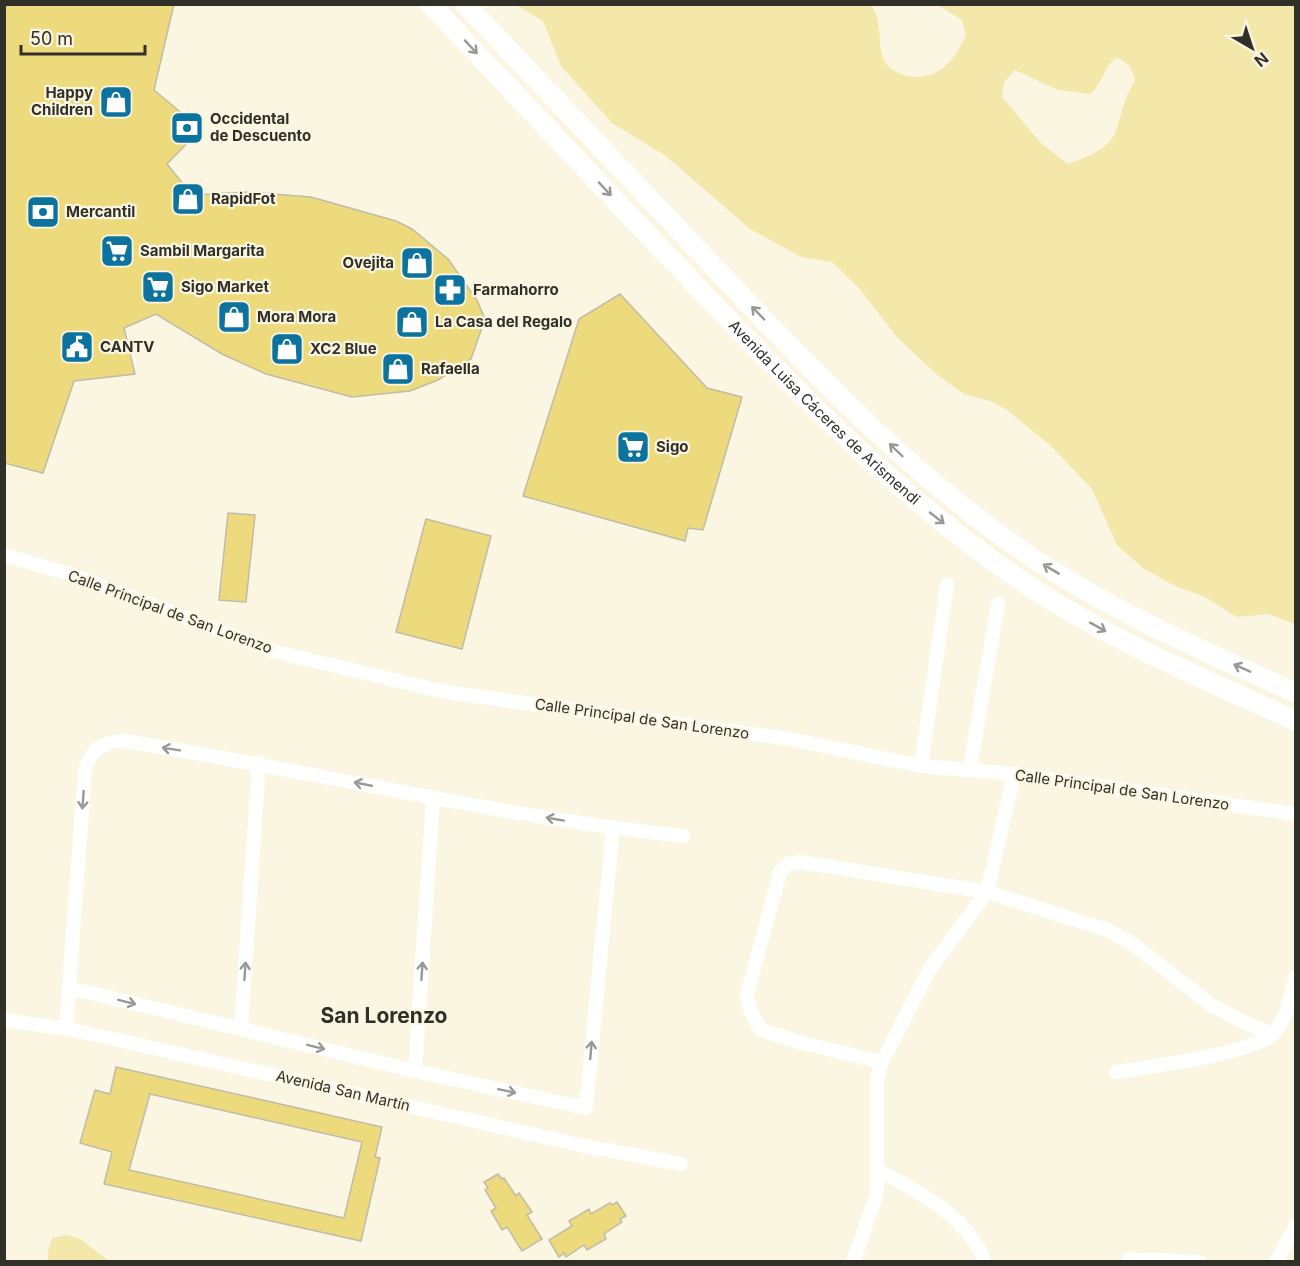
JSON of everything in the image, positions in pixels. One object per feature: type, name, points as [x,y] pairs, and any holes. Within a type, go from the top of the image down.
[{"type":"main road","name":"Avenida Luisa Cáceres de Arismendi","points":[[430,4],[741,334],[891,481],[975,548],[1074,613],[1173,665],[1296,721]]},
{"type":"main road","name":"Avenida Luisa Cáceres de Arismendi","points":[[465,4],[760,316],[908,461],[990,527],[1087,591],[1193,646],[1296,693]]},
{"type":"street","name":"Calle Principal de San Lorenzo","points":[[4,555],[76,576],[276,652],[445,692],[790,739],[921,766],[970,768],[1296,814]]},
{"type":"street","points":[[921,766],[948,585]]},
{"type":"street","points":[[970,768],[998,604]]},
{"type":"street","points":[[66,1029],[83,792],[90,756],[98,746],[125,741],[259,762],[434,798],[613,828],[683,836]]},
{"type":"street","points":[[241,1029],[259,762]]},
{"type":"street","points":[[853,1262],[877,1193],[877,1078],[882,1062],[929,970],[987,892],[1014,774]]},
{"type":"street","points":[[415,1071],[434,798]]},
{"type":"street","points":[[70,988],[415,1071],[586,1108],[613,828]]},
{"type":"street","points":[[882,1062],[802,1043],[762,1030],[751,1013],[747,995],[780,872],[789,863],[801,862],[987,892],[1107,930],[1130,942],[1210,1004],[1247,1024],[1273,1034]]},
{"type":"street","points":[[1116,1072],[1218,1055],[1273,1034],[1281,1024],[1296,977]]},
{"type":"street","name":"Avenida San Martín","points":[[4,1020],[66,1029],[584,1146],[681,1164]]},
{"type":"street","points":[[878,1170],[929,1198],[947,1212],[975,1239],[985,1262]]},
{"type":"street","points":[[1276,1262],[1296,1225]]},
{"type":"street","points":[[1129,1259],[1199,1262]]},
{"type":"shaded area","points":[[516,5],[871,5],[879,26],[882,55],[885,62],[895,71],[914,77],[925,76],[942,68],[956,53],[966,35],[962,20],[938,5],[1295,5],[1295,624],[1269,614],[1237,617],[1205,597],[1173,585],[1143,568],[1117,545],[1092,489],[1050,445],[1007,410],[993,402],[964,394],[936,374],[897,337],[859,288],[832,262],[801,257],[750,229],[666,156],[612,123],[561,66],[543,21]],"holes":[[[1117,57],[1130,66],[1135,80],[1111,140],[1088,156],[1068,164],[1042,144],[1002,97],[1004,82],[1015,70],[1058,90],[1091,94]]]},
{"type":"shaded area","points":[[67,1235],[80,1239],[109,1261],[48,1261],[52,1238]]},
{"type":"building","points":[[4,4],[174,4],[154,90],[185,116],[188,112],[202,128],[167,164],[192,195],[247,192],[311,197],[396,221],[412,229],[448,259],[477,300],[485,319],[471,359],[438,380],[410,391],[352,397],[266,374],[222,354],[156,314],[124,328],[135,374],[74,381],[43,473],[4,463]]},
{"type":"building","name":"Sigo","points":[[620,294],[707,388],[742,397],[703,530],[688,528],[685,541],[523,496],[579,319]]},
{"type":"building","points":[[228,513],[255,515],[246,602],[219,600]]},
{"type":"building","points":[[426,519],[491,536],[462,649],[396,632]]},
{"type":"building","points":[[116,1067],[382,1127],[375,1157],[380,1158],[361,1241],[104,1184],[112,1152],[80,1143],[95,1090],[110,1094]],"holes":[[[150,1094],[362,1142],[344,1218],[129,1170]]]},
{"type":"building","points":[[498,1174],[502,1179],[504,1178],[516,1196],[519,1193],[532,1212],[527,1215],[542,1239],[522,1251],[507,1227],[502,1230],[491,1211],[496,1208],[485,1190],[488,1188],[484,1182]]},
{"type":"building","points":[[617,1202],[626,1216],[620,1219],[622,1222],[604,1234],[606,1239],[587,1250],[584,1245],[566,1257],[564,1253],[559,1257],[549,1240],[572,1226],[569,1221],[589,1209],[591,1214],[610,1203],[612,1205]]},
{"type":"place","name":"Happy Children","points":[[116,102]]},
{"type":"place","name":"Occidental de Descuento","points":[[187,128]]},
{"type":"place","name":"RapidFot","points":[[188,199]]},
{"type":"place","name":"Mercantil","points":[[43,212]]},
{"type":"place","name":"Sambil Margarita","points":[[117,251]]},
{"type":"place","name":"Ovejita","points":[[417,263]]},
{"type":"place","name":"Sigo Market","points":[[158,287]]},
{"type":"place","name":"Farmahorro","points":[[450,290]]},
{"type":"place","name":"Mora Mora","points":[[234,317]]},
{"type":"place","name":"La Casa del Regalo","points":[[412,322]]},
{"type":"place","name":"CANTV","points":[[77,347]]},
{"type":"place","name":"XC2 Blue","points":[[287,349]]},
{"type":"place","name":"Rafaella","points":[[398,369]]},
{"type":"place","name":"Sigo","points":[[633,447]]},
{"type":"district","name":"San Lorenzo","points":[[384,1016]]}]
